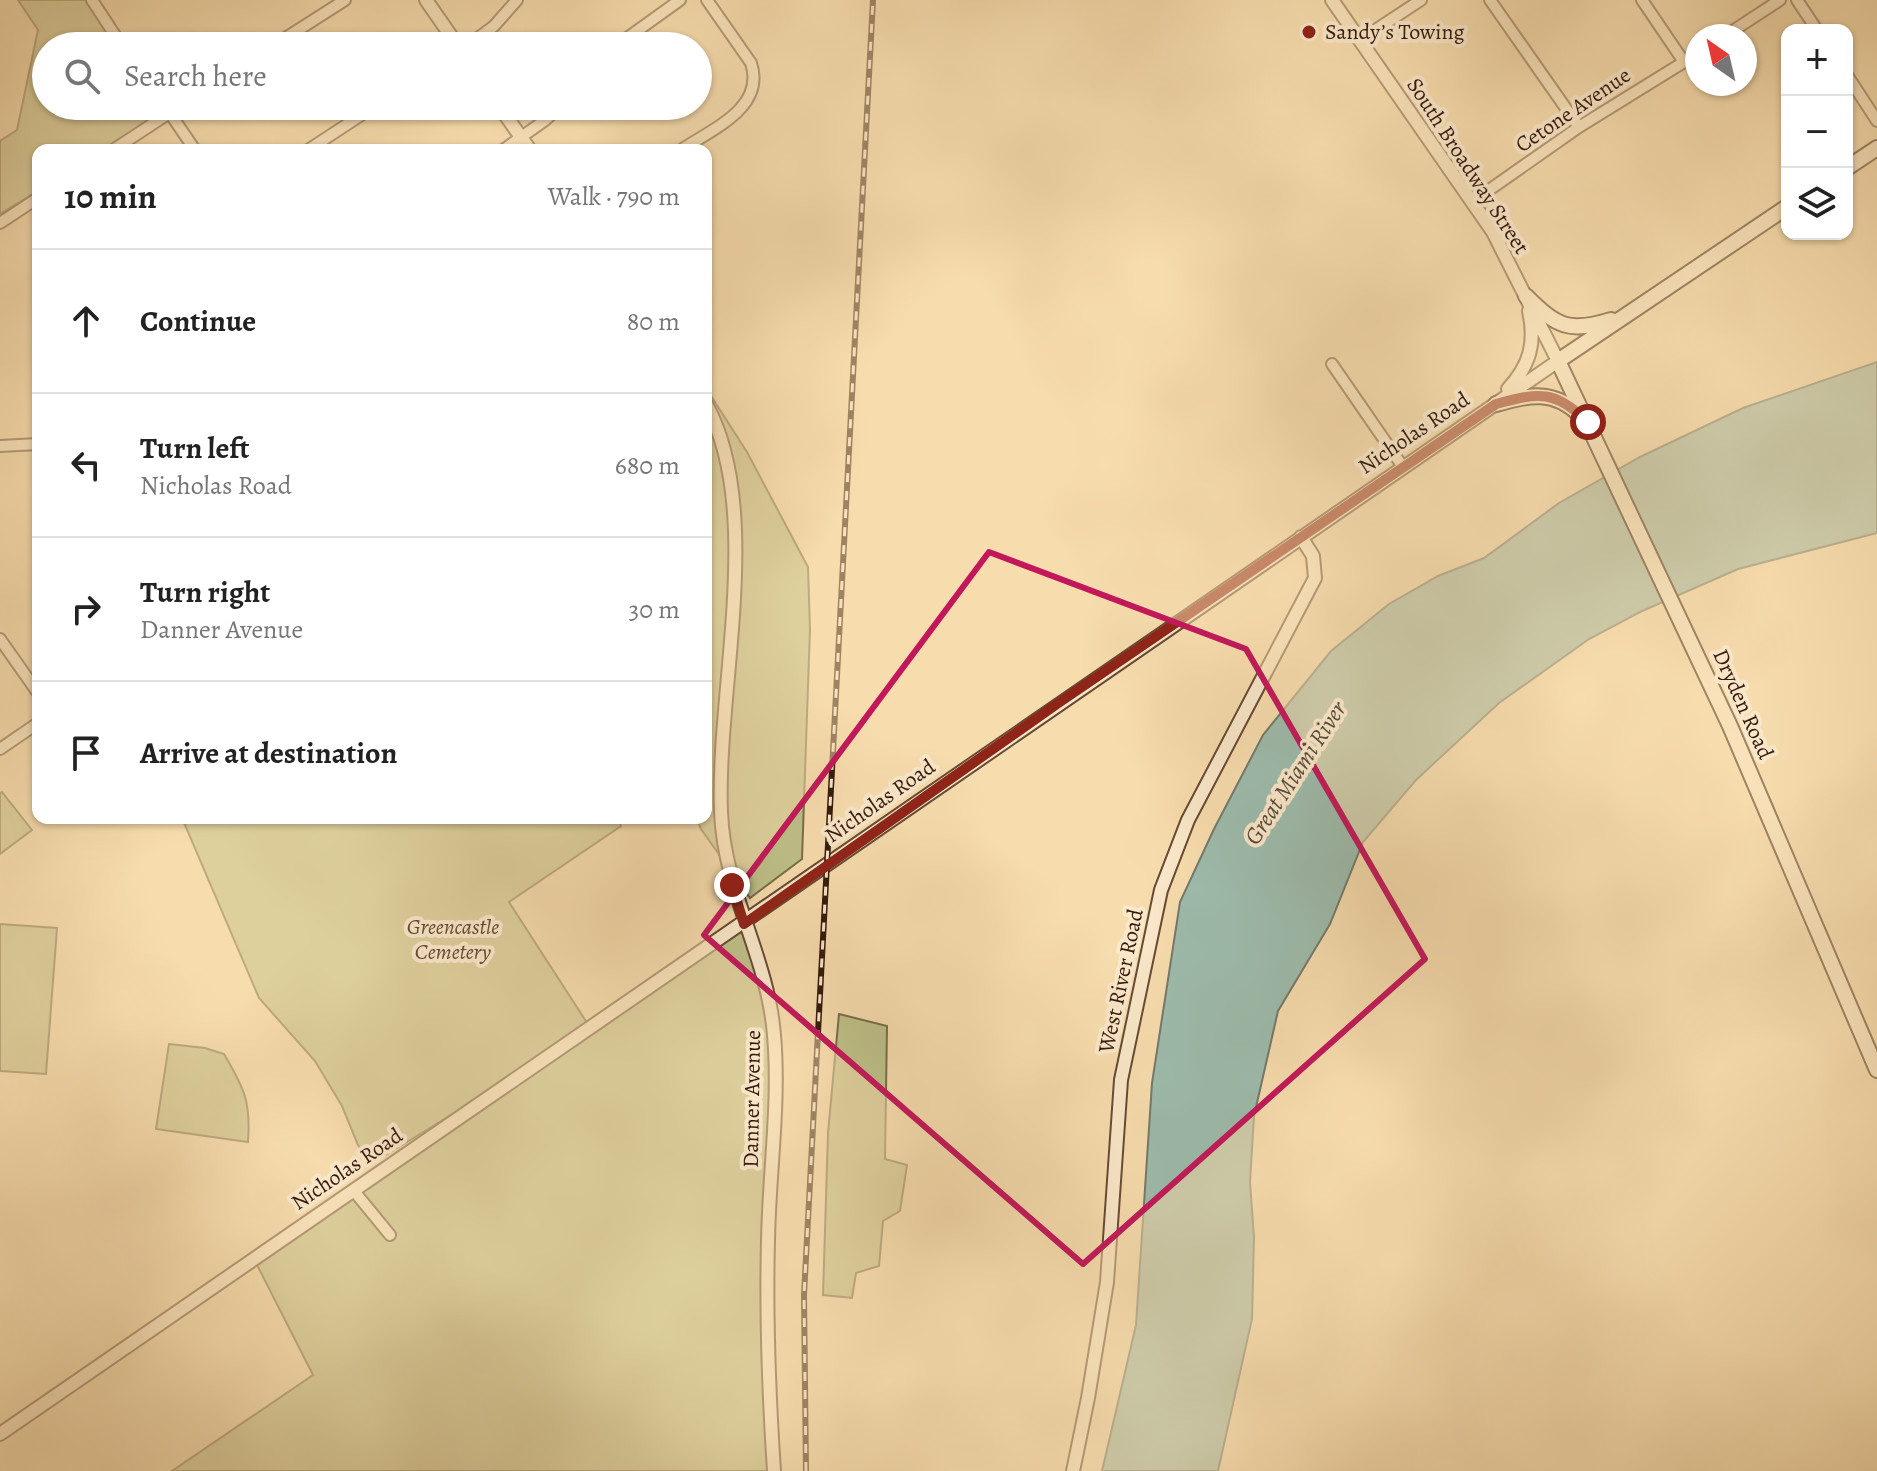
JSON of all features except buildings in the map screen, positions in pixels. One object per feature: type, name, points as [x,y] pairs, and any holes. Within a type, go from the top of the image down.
[{"type":"main road","points":[[1853,164],[1877,148]]},
{"type":"main road","name":"Nicholas Road","points":[[1558,361],[1781,211]]},
{"type":"main road","points":[[1526,296],[1561,325],[1593,325],[1627,315]]},
{"type":"main road","name":"Dryden Road","points":[[1558,361],[1569,398],[1588,422],[1693,646],[1877,1070]]},
{"type":"main road","points":[[1496,404],[1539,396],[1569,398]]},
{"type":"street","points":[[295,32],[345,0]]},
{"type":"street","points":[[426,0],[448,32]]},
{"type":"street","points":[[486,32],[517,0]]},
{"type":"street","points":[[635,32],[680,0]]},
{"type":"street","points":[[690,144],[740,110],[753,91],[751,63],[707,0]]},
{"type":"street","name":"South Broadway Street","points":[[1332,0],[1501,246],[1558,361]]},
{"type":"street","points":[[1360,40],[1421,0]]},
{"type":"street","points":[[1490,0],[1579,127]]},
{"type":"street","points":[[1642,0],[1684,62]]},
{"type":"street","points":[[1743,24],[1780,0]]},
{"type":"street","points":[[1797,0],[1813,24]]},
{"type":"street","points":[[94,1],[113,32]]},
{"type":"street","name":"Cetone Avenue","points":[[1472,202],[1579,127],[1684,62]]},
{"type":"street","points":[[1853,84],[1877,121]]},
{"type":"street","points":[[121,144],[154,120]]},
{"type":"street","points":[[174,120],[191,144]]},
{"type":"street","points":[[317,144],[354,120]]},
{"type":"street","points":[[509,120],[526,144]]},
{"type":"street","points":[[511,144],[543,120]]},
{"type":"street","points":[[0,223],[32,202]]},
{"type":"street","points":[[1496,404],[1515,382],[1531,354],[1531,320],[1526,296]]},
{"type":"street","name":"Nicholas Road","points":[[0,1434],[1558,361]]},
{"type":"street","points":[[1332,364],[1403,467]]},
{"type":"street","name":"Danner Avenue","points":[[712,418],[725,449],[732,499],[733,583],[720,795],[725,854],[744,924],[765,981],[775,1043],[768,1241],[774,1471]]},
{"type":"street","points":[[0,446],[32,444]]},
{"type":"street","name":"West River Road","points":[[1073,1471],[1107,1282],[1121,1080],[1152,926],[1170,862],[1188,820],[1315,578],[1315,563],[1301,537]]},
{"type":"street","points":[[0,639],[32,684]]},
{"type":"street","points":[[0,749],[32,727]]},
{"type":"street","points":[[354,1191],[390,1235]]},
{"type":"highlighted area","points":[[989,552],[1246,649],[1425,959],[1083,1264],[704,935]]},
{"type":"green space","points":[[18,0],[87,0],[107,32],[38,32]]},
{"type":"green space","points":[[32,59],[32,120],[150,120],[112,144],[32,144],[32,195],[0,214],[0,141],[17,130]]},
{"type":"green space","points":[[712,397],[747,452],[808,567],[810,629],[802,859],[750,898],[699,824],[712,824]]},
{"type":"green space","points":[[0,793],[32,830],[0,854]]},
{"type":"green space","name":"Greencastle Cemetery","points":[[185,824],[620,824],[509,902],[591,1029],[744,924],[774,1027],[768,1241],[774,1471],[172,1471],[313,1375],[254,1259],[477,1099],[371,1164],[315,1061],[259,998]]},
{"type":"green space","points":[[0,924],[57,928],[46,1074],[0,1071]]},
{"type":"green space","points":[[839,1014],[887,1026],[885,1159],[907,1165],[900,1211],[883,1221],[879,1266],[856,1273],[852,1298],[823,1295],[828,1133]]},
{"type":"green space","points":[[169,1044],[205,1048],[224,1054],[245,1095],[248,1142],[156,1129]]},
{"type":"water","name":"Great Miami River","points":[[1877,362],[1877,533],[1738,569],[1640,612],[1589,639],[1499,703],[1416,780],[1363,842],[1330,924],[1278,1011],[1254,1116],[1250,1182],[1254,1237],[1252,1319],[1218,1471],[1102,1471],[1136,1325],[1152,1083],[1180,902],[1263,735],[1331,651],[1389,604],[1438,576],[1484,558],[1559,503],[1640,457],[1743,408]]},
{"type":"railway","points":[[806,1471],[804,1295],[873,0]]},
{"type":"place","name":"Sandy’s Towing","points":[[1309,32]]},
{"type":"route","points":[[732,885],[744,924],[1057,704],[1496,404],[1518,398],[1550,396],[1564,401],[1588,422]]}]
